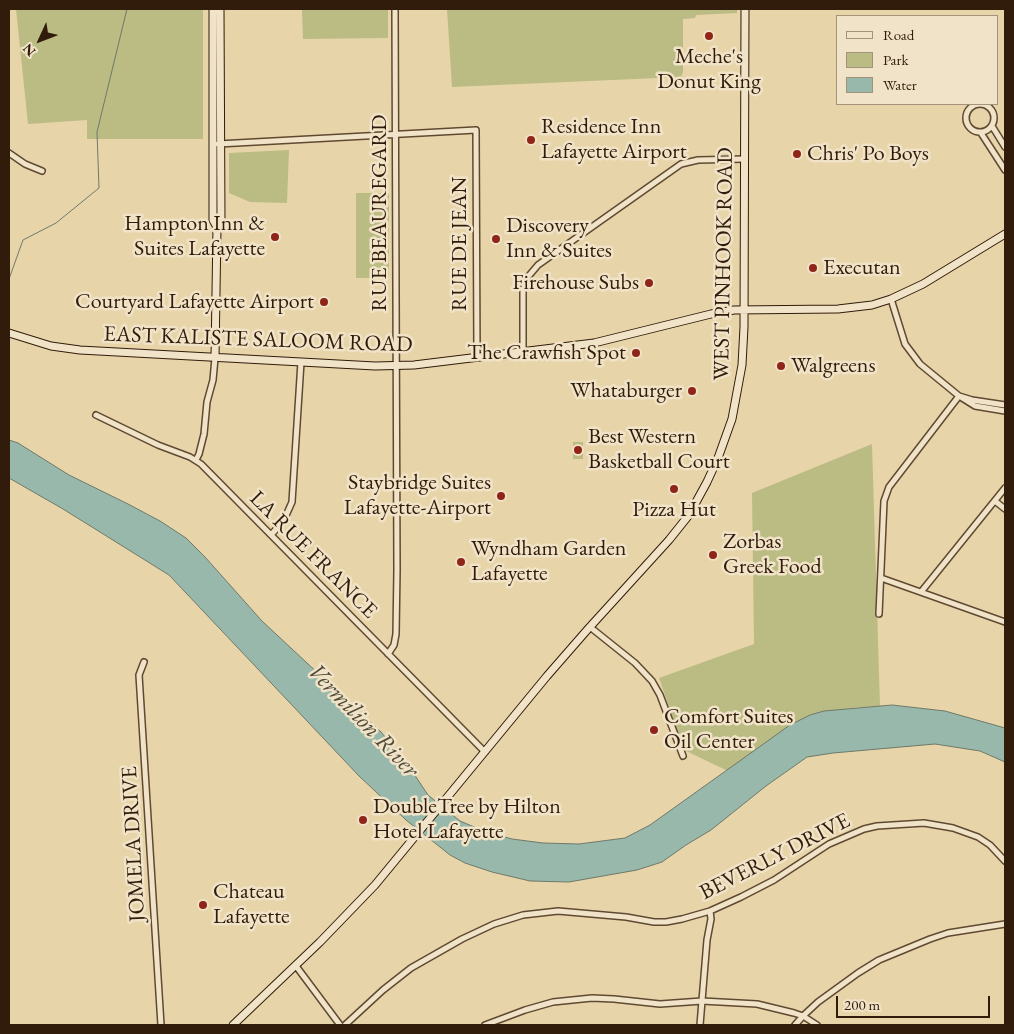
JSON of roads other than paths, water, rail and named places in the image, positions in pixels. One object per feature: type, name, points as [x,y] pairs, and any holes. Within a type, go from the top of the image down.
[{"type":"main road","points":[[213,9],[213,220],[217,227]]},
{"type":"main road","points":[[215,358],[217,227],[221,220],[220,9]]},
{"type":"main road","name":"WEST PINHOOK ROAD","points":[[233,1025],[296,966],[375,885],[590,627],[669,540],[689,515],[708,482],[726,438],[737,398],[742,359],[746,9]]},
{"type":"main road","name":"EAST KALISTE SALOOM ROAD","points":[[9,333],[51,346],[80,350],[397,366],[594,343],[711,314],[744,309],[846,309],[872,305],[923,284],[1005,234]]},
{"type":"street","name":"RUE BEAUREGARD","points":[[388,654],[394,645],[396,634],[395,9]]},
{"type":"street","points":[[978,105],[971,107],[966,114],[966,122],[973,131],[981,133],[988,131],[992,126],[994,116],[990,108],[984,105]]},
{"type":"street","points":[[992,126],[1005,146],[994,153]]},
{"type":"street","name":"RUE DE JEAN","points":[[396,134],[476,130],[477,357]]},
{"type":"street","points":[[981,133],[1005,170]]},
{"type":"street","points":[[213,145],[396,134]]},
{"type":"street","points":[[9,153],[25,164],[42,171]]},
{"type":"street","points":[[523,352],[523,290],[530,273],[538,265],[681,164],[698,160],[744,159]]},
{"type":"street","points":[[890,299],[908,351],[920,364],[959,396],[976,406],[1005,411]]},
{"type":"street","points":[[196,460],[204,434],[207,402],[213,380],[215,358]]},
{"type":"street","points":[[271,535],[284,520],[292,502],[301,362]]},
{"type":"street","points":[[959,396],[1005,405]]},
{"type":"street","points":[[879,614],[884,500],[886,492],[959,396]]},
{"type":"street","name":"LA RUE FRANCE","points":[[96,415],[196,460],[484,752]]},
{"type":"street","points":[[921,592],[1005,488]]},
{"type":"street","points":[[995,500],[1005,509]]},
{"type":"street","points":[[880,578],[1005,622]]},
{"type":"street","points":[[590,627],[635,663],[652,681],[660,695],[683,756]]},
{"type":"street","name":"JOMELA DRIVE","points":[[144,662],[139,675],[161,1025]]},
{"type":"street","name":"BEVERLY DRIVE","points":[[345,1025],[383,990],[411,968],[462,939],[510,918],[538,912],[558,911],[666,922],[710,910],[774,880],[828,844],[864,829],[885,824],[924,823],[964,831],[990,845],[1005,861]]},
{"type":"street","points":[[700,1025],[707,940],[711,919],[710,910]]},
{"type":"street","points":[[795,1025],[802,1016],[858,973],[900,951],[948,933],[1005,924]]},
{"type":"street","points":[[296,966],[340,1025]]},
{"type":"street","points":[[485,1025],[534,1007],[552,1002],[576,999],[614,999],[660,1004],[702,1001],[757,1004],[802,1016],[817,1025]]},
{"type":"water","name":"Vermilion River","points":[[9,440],[18,443],[69,475],[160,521],[186,538],[262,621],[381,732],[408,765],[428,795],[460,821],[486,832],[512,839],[543,843],[579,844],[625,838],[650,825],[790,725],[810,715],[824,711],[892,705],[945,711],[1005,728],[1005,762],[980,751],[935,744],[807,757],[766,786],[711,830],[662,862],[637,870],[569,882],[530,881],[492,872],[465,863],[450,855],[406,820],[359,776],[169,575],[9,478]]},
{"type":"waterway","points":[[9,279],[23,240],[56,223],[99,188],[97,132],[127,9]]},
{"type":"place","name":"Meche's Donut King","points":[[709,36]]},
{"type":"place","name":"Residence Inn Lafayette Airport","points":[[531,140]]},
{"type":"place","name":"Chris' Po Boys","points":[[797,154]]},
{"type":"place","name":"Hampton Inn & Suites Lafayette","points":[[275,237]]},
{"type":"place","name":"Discovery Inn & Suites","points":[[496,239]]},
{"type":"place","name":"Executan","points":[[813,268]]},
{"type":"place","name":"Firehouse Subs","points":[[649,283]]},
{"type":"place","name":"Courtyard Lafayette Airport","points":[[324,302]]},
{"type":"place","name":"The Crawfish Spot","points":[[636,353]]},
{"type":"place","name":"Walgreens","points":[[781,366]]},
{"type":"place","name":"Whataburger","points":[[692,391]]},
{"type":"place","name":"Best Western Basketball Court","points":[[578,450]]},
{"type":"place","name":"Pizza Hut","points":[[674,489]]},
{"type":"place","name":"Staybridge Suites Lafayette-Airport","points":[[501,496]]},
{"type":"place","name":"Zorbas Greek Food","points":[[713,555]]},
{"type":"place","name":"Wyndham Garden Lafayette","points":[[461,562]]},
{"type":"place","name":"Comfort Suites Oil Center","points":[[654,730]]},
{"type":"place","name":"DoubleTree by Hilton Hotel Lafayette","points":[[363,820]]},
{"type":"place","name":"Chateau Lafayette","points":[[203,905]]}]
